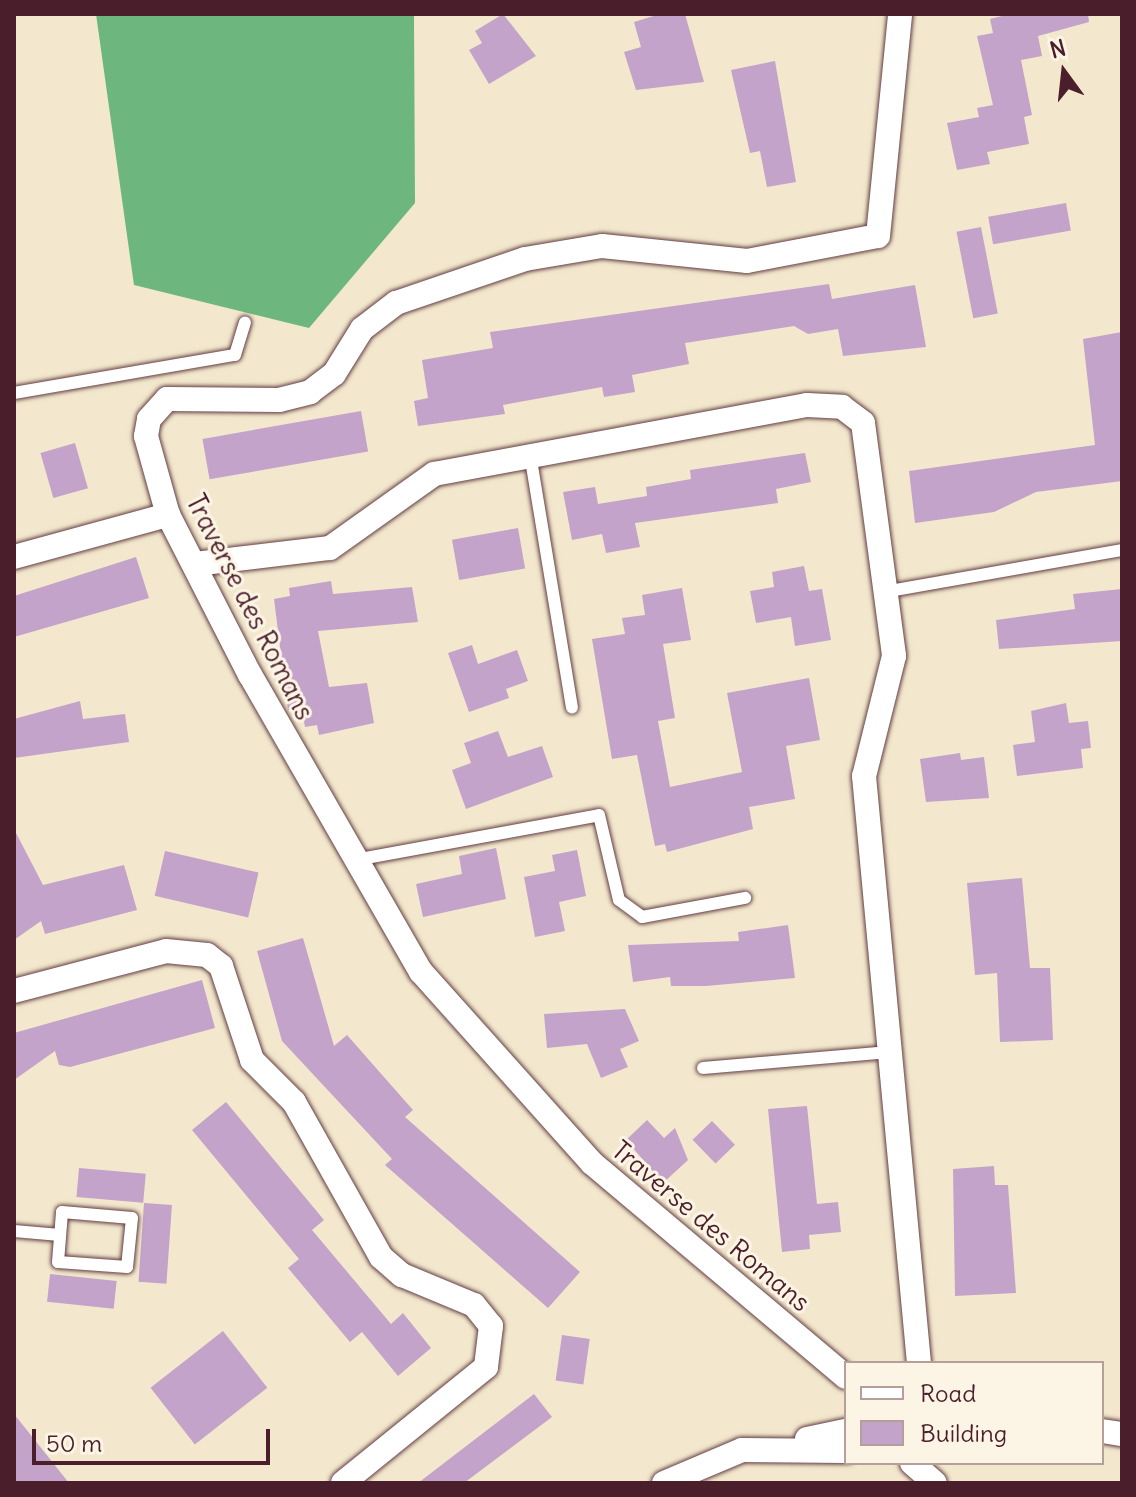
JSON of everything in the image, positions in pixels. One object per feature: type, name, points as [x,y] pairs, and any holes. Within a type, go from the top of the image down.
[{"type":"street","name":"Traverse des Romans","points":[[844,1375],[592,1163],[421,972],[355,860],[168,515],[146,436],[149,419],[167,399],[279,400],[310,392],[334,374],[362,329],[437,285],[602,246],[747,261],[878,236],[900,14]]},
{"type":"street","points":[[195,564],[330,548],[434,474],[807,405],[842,407],[863,423],[871,442],[894,656],[864,776],[919,1361]]},
{"type":"street","points":[[14,557],[168,515]]},
{"type":"street","points":[[14,991],[166,951],[207,955],[221,966],[252,1060],[294,1102],[381,1257],[402,1275],[474,1305],[491,1326],[486,1367],[343,1483]]},
{"type":"street","points":[[664,1483],[709,1461],[844,1431]]},
{"type":"street","points":[[774,1447],[844,1451]]},
{"type":"street","points":[[914,1465],[935,1483]]},
{"type":"lane","points":[[14,393],[235,355],[245,323]]},
{"type":"lane","points":[[530,454],[572,708]]},
{"type":"lane","points":[[889,591],[1122,550]]},
{"type":"lane","points":[[355,860],[599,815],[619,900],[642,917],[745,898]]},
{"type":"lane","points":[[703,1068],[889,1052]]},
{"type":"lane","points":[[62,1212],[132,1218],[127,1267],[58,1262],[60,1235],[62,1212]]},
{"type":"lane","points":[[14,1231],[60,1235]]},
{"type":"green space","points":[[96,14],[414,14],[415,203],[309,328],[134,285]]},
{"type":"building","points":[[503,14],[536,56],[489,84],[469,50],[482,43],[475,31]]},
{"type":"building","points":[[660,14],[685,14],[704,82],[636,90],[624,52],[641,47],[634,22]]},
{"type":"building","points":[[1010,14],[1088,14],[1089,22],[1038,36],[1042,56],[1021,60],[1032,115],[1024,117],[1029,144],[987,152],[990,164],[957,170],[947,123],[979,117],[977,108],[993,105],[977,36],[993,33],[990,19]]},
{"type":"building","points":[[775,61],[796,182],[767,187],[760,151],[750,153],[731,70]]},
{"type":"building","points":[[1066,203],[1071,231],[993,244],[988,217]]},
{"type":"building","points":[[981,227],[998,313],[973,318],[956,232]]},
{"type":"building","points":[[829,284],[832,299],[915,285],[926,347],[843,356],[838,329],[808,334],[794,326],[685,343],[689,364],[632,375],[635,392],[604,397],[602,387],[503,405],[505,414],[418,426],[414,401],[428,398],[422,360],[493,348],[490,332]]},
{"type":"building","points":[[1122,332],[1122,481],[1036,492],[994,512],[915,523],[909,471],[1095,445],[1083,339]]},
{"type":"building","points":[[361,411],[368,451],[210,479],[202,439]]},
{"type":"building","points":[[75,443],[88,488],[53,498],[40,453]]},
{"type":"building","points":[[805,453],[811,482],[776,489],[778,503],[635,523],[640,547],[606,553],[602,534],[572,540],[563,492],[595,487],[598,504],[647,496],[646,487],[691,479],[690,470]]},
{"type":"building","points":[[518,528],[525,568],[459,580],[452,540]]},
{"type":"building","points":[[136,557],[149,598],[14,637],[14,596]]},
{"type":"building","points":[[804,566],[809,591],[822,589],[831,640],[795,646],[791,617],[756,623],[750,591],[774,587],[772,572]]},
{"type":"building","points":[[331,581],[333,594],[412,587],[418,622],[318,631],[329,687],[367,683],[374,723],[319,735],[317,725],[305,727],[302,711],[288,710],[274,599],[290,596],[289,588]]},
{"type":"building","points":[[682,588],[691,640],[663,644],[675,718],[658,721],[670,787],[742,772],[727,693],[809,678],[820,740],[786,746],[795,799],[749,807],[753,829],[667,852],[665,844],[655,846],[637,755],[612,759],[592,639],[625,634],[622,618],[645,615],[642,595]]},
{"type":"building","points":[[1122,589],[1122,641],[999,649],[996,620],[1075,609],[1073,594]]},
{"type":"building","points":[[472,645],[478,664],[517,650],[528,681],[506,689],[509,698],[469,712],[448,653]]},
{"type":"building","points":[[80,701],[83,719],[125,714],[129,742],[14,758],[14,719]]},
{"type":"building","points":[[1066,703],[1069,723],[1088,721],[1091,748],[1081,749],[1083,768],[1017,776],[1013,745],[1035,742],[1031,711]]},
{"type":"building","points":[[498,731],[508,757],[542,746],[553,777],[466,809],[452,770],[471,763],[464,743]]},
{"type":"building","points":[[960,753],[961,760],[984,757],[989,798],[926,802],[920,759]]},
{"type":"building","points":[[14,829],[43,885],[124,865],[137,910],[45,934],[41,921],[14,940]]},
{"type":"building","points":[[496,848],[506,899],[423,917],[416,884],[462,874],[459,856]]},
{"type":"building","points":[[577,850],[586,896],[559,902],[565,931],[535,937],[524,877],[555,871],[552,855]]},
{"type":"building","points":[[165,851],[259,873],[248,917],[155,896]]},
{"type":"building","points":[[1022,878],[1030,968],[1050,968],[1053,1040],[1000,1042],[997,973],[975,975],[967,883]]},
{"type":"building","points":[[788,925],[795,978],[706,986],[671,986],[670,977],[633,982],[628,945],[739,941],[738,932]]},
{"type":"building","points":[[303,938],[334,1046],[347,1035],[413,1110],[405,1117],[580,1272],[548,1308],[385,1165],[392,1159],[282,1041],[257,951]]},
{"type":"building","points":[[202,980],[215,1028],[70,1067],[59,1065],[55,1051],[14,1080],[14,1033]]},
{"type":"building","points":[[625,1009],[639,1041],[620,1049],[628,1067],[601,1078],[587,1044],[547,1048],[544,1014]]},
{"type":"building","points":[[226,1102],[324,1220],[312,1230],[391,1324],[403,1313],[431,1348],[398,1376],[362,1332],[350,1342],[288,1268],[299,1259],[192,1130]]},
{"type":"building","points":[[807,1106],[817,1204],[838,1202],[841,1232],[809,1235],[810,1249],[782,1252],[768,1109]]},
{"type":"building","points":[[647,1120],[664,1138],[675,1128],[688,1160],[663,1183],[626,1140]]},
{"type":"building","points":[[712,1121],[735,1145],[716,1163],[693,1140]]},
{"type":"building","points":[[994,1166],[995,1185],[1008,1185],[1016,1293],[955,1296],[953,1169]]},
{"type":"building","points":[[79,1168],[146,1174],[143,1203],[76,1197]]},
{"type":"building","points":[[144,1203],[172,1205],[166,1284],[138,1282]]},
{"type":"building","points":[[50,1274],[117,1281],[114,1309],[47,1302]]},
{"type":"building","points":[[223,1331],[267,1388],[195,1444],[151,1388]]},
{"type":"building","points":[[562,1335],[590,1339],[583,1384],[556,1381]]},
{"type":"building","points":[[534,1394],[552,1417],[464,1483],[418,1483]]},
{"type":"building","points":[[14,1414],[69,1483],[14,1483]]}]
